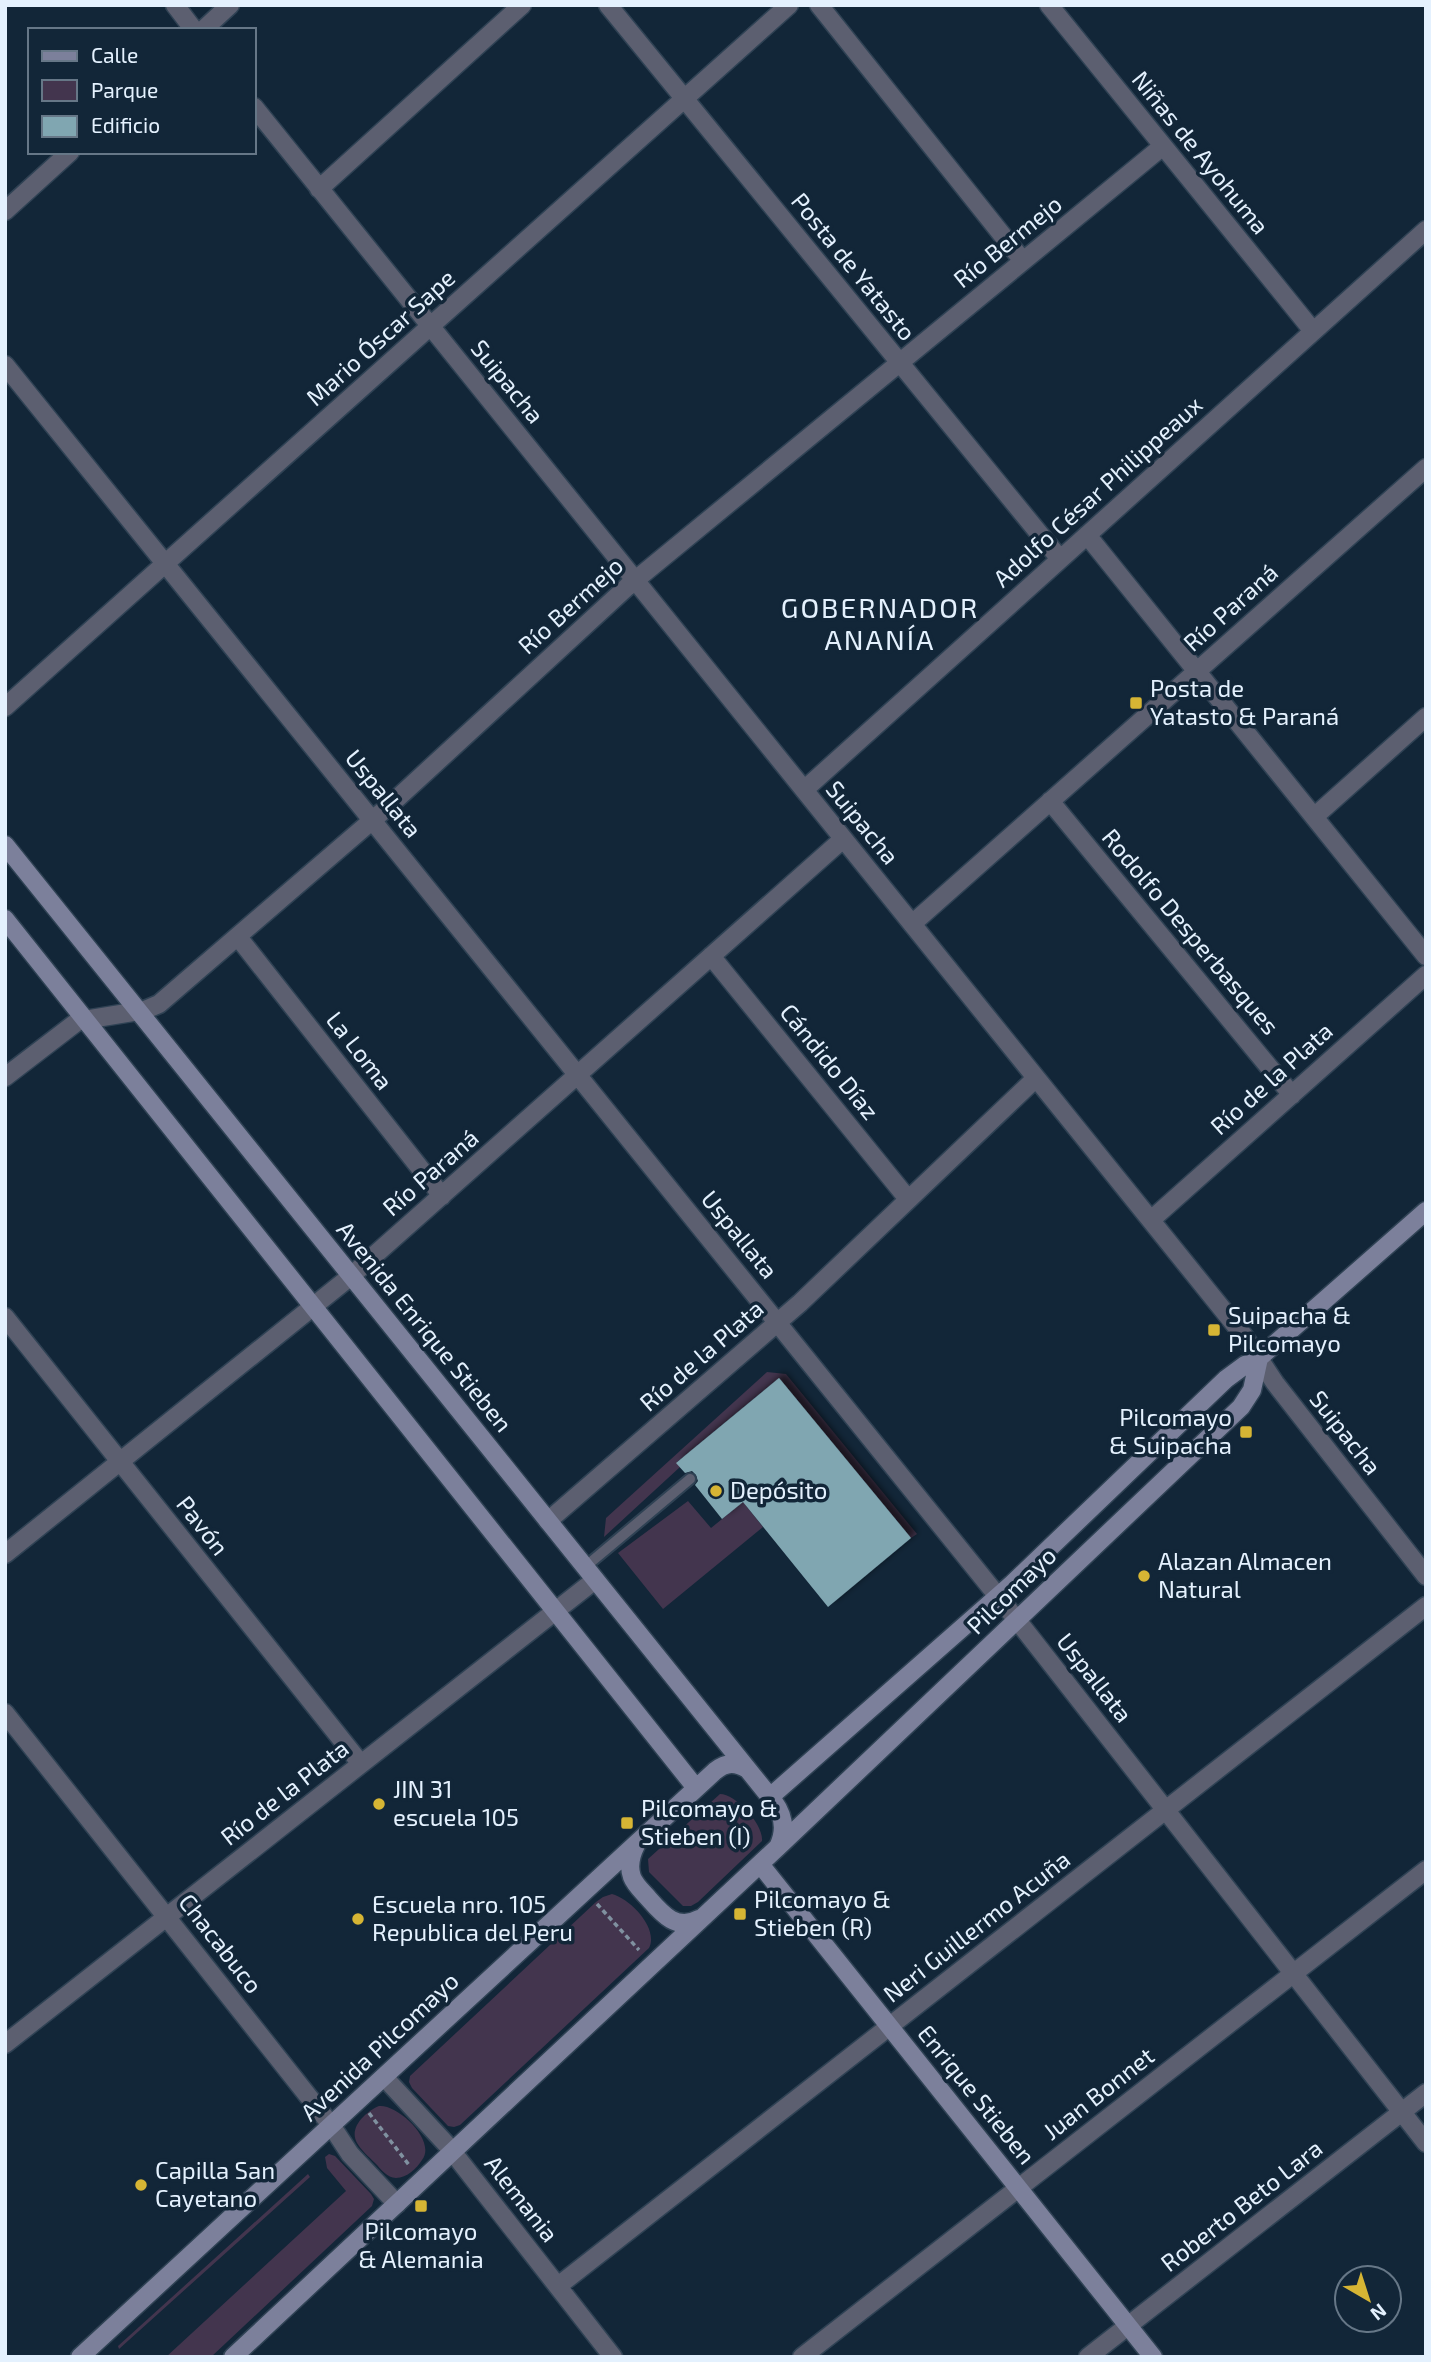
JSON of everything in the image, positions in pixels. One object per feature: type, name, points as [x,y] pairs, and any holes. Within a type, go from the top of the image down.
[{"type":"main road","name":"Avenida Enrique Stieben","points":[[5,845],[770,1797],[782,1817],[783,1836],[778,1847]]},
{"type":"main road","points":[[5,919],[696,1788]]},
{"type":"main road","name":"Pilcomayo","points":[[770,1797],[998,1596],[1226,1380],[1245,1364],[1259,1358],[1426,1211]]},
{"type":"main road","name":"Pilcomayo","points":[[778,1847],[1241,1407],[1252,1391],[1259,1358]]},
{"type":"main road","name":"Avenida Pilcomayo","points":[[80,2357],[696,1788],[729,1763],[750,1773]]},
{"type":"main road","points":[[641,1839],[630,1860],[632,1877],[663,1915],[674,1922],[686,1924],[708,1913]]},
{"type":"main road","points":[[233,2357],[778,1847]]},
{"type":"main road","name":"Enrique Stieben","points":[[760,1864],[1153,2357]]},
{"type":"street","points":[[175,5],[192,28]]},
{"type":"street","points":[[206,28],[230,5]]},
{"type":"street","points":[[319,189],[522,5]]},
{"type":"street","name":"Posta de Yatasto","points":[[608,5],[1060,559]]},
{"type":"street","name":"Mario Óscar Sape","points":[[5,707],[789,5]]},
{"type":"street","points":[[819,5],[1023,261]]},
{"type":"street","name":"Niñas de Ayohuma","points":[[1049,5],[1313,331]]},
{"type":"street","name":"Suipacha","points":[[256,110],[1151,1220],[1426,1576]]},
{"type":"street","name":"Río Bermejo","points":[[5,1077],[65,1029],[85,1019],[138,1011],[159,1004],[373,820],[635,581],[1163,146]]},
{"type":"street","points":[[5,211],[68,154]]},
{"type":"street","name":"Adolfo César Philippeaux","points":[[804,790],[1426,230]]},
{"type":"street","name":"Uspallata","points":[[5,365],[998,1596],[1426,2143]]},
{"type":"street","name":"Río Paraná","points":[[912,924],[1426,468]]},
{"type":"street","points":[[1087,536],[1426,956]]},
{"type":"street","points":[[1314,817],[1426,717]]},
{"type":"street","name":"Rodolfo Desperbasques","points":[[1050,801],[1292,1095]]},
{"type":"street","name":"Río Paraná","points":[[5,1554],[351,1276],[843,839]]},
{"type":"street","name":"La Loma","points":[[238,937],[442,1196]]},
{"type":"street","name":"Cándido Díaz","points":[[712,956],[908,1199]]},
{"type":"street","name":"Río de la Plata","points":[[1151,1220],[1426,975]]},
{"type":"street","name":"Río de la Plata","points":[[548,1521],[778,1322],[1036,1078]]},
{"type":"street","name":"Pavón","points":[[5,1317],[361,1765]]},
{"type":"street","name":"Río de la Plata","points":[[5,2044],[555,1611],[590,1573]]},
{"type":"street","name":"Neri Guillermo Acuña","points":[[558,2286],[1426,1606]]},
{"type":"street","name":"Chacabuco","points":[[5,1713],[331,2124],[350,2154],[397,2204]]},
{"type":"street","name":"Juan Bonnet","points":[[802,2357],[1426,1870]]},
{"type":"street","name":"Alemania","points":[[384,2077],[453,2151],[613,2357]]},
{"type":"street","name":"Roberto Beto Lara","points":[[1088,2357],[1426,2094]]},
{"type":"lane","points":[[590,1573],[611,1545],[690,1479]]},
{"type":"path","points":[[596,1902],[642,1955]]},
{"type":"path","points":[[369,2113],[413,2170]]},
{"type":"green space","points":[[767,1372],[786,1374],[917,1534],[911,1538],[779,1378],[677,1462],[680,1467],[604,1537],[606,1518]]},
{"type":"green space","points":[[688,1501],[711,1528],[743,1502],[763,1527],[663,1609],[618,1553]]},
{"type":"green space","points":[[720,1794],[734,1799],[748,1812],[759,1827],[762,1841],[698,1902],[683,1906],[649,1872],[648,1859]]},
{"type":"green space","points":[[612,1894],[635,1908],[647,1924],[651,1940],[649,1948],[460,2125],[448,2126],[412,2088],[410,2076],[596,1902]]},
{"type":"green space","points":[[379,2106],[387,2107],[405,2117],[424,2143],[422,2160],[404,2176],[393,2178],[387,2175],[357,2143],[355,2131],[360,2120]]},
{"type":"green space","points":[[329,2154],[335,2156],[371,2194],[374,2199],[372,2206],[211,2357],[166,2357],[346,2191],[327,2168],[325,2157]]},
{"type":"green space","points":[[308,2174],[310,2177],[119,2349],[118,2346]]},
{"type":"building","points":[[779,1378],[911,1538],[828,1607],[743,1502],[722,1519],[695,1485],[698,1481],[696,1475],[692,1471],[685,1473],[676,1463]]},
{"type":"place","name":"Posta de Yatasto & Paraná","points":[[1136,703]]},
{"type":"place","name":"Suipacha & Pilcomayo","points":[[1214,1330]]},
{"type":"place","name":"Pilcomayo & Suipacha","points":[[1246,1432]]},
{"type":"place","name":"Depósito","points":[[716,1491]]},
{"type":"place","name":"Alazan Almacen Natural","points":[[1144,1576]]},
{"type":"place","name":"JIN 31 escuela 105","points":[[379,1804]]},
{"type":"place","name":"Pilcomayo & Stieben (I)","points":[[627,1823]]},
{"type":"place","name":"Pilcomayo & Stieben (R)","points":[[740,1914]]},
{"type":"place","name":"Escuela nro. 105 Republica del Peru","points":[[358,1919]]},
{"type":"place","name":"Capilla San Cayetano","points":[[141,2185]]},
{"type":"place","name":"Pilcomayo & Alemania","points":[[421,2206]]},
{"type":"district","name":"GOBERNADOR ANANÍA","points":[[880,624]]}]
